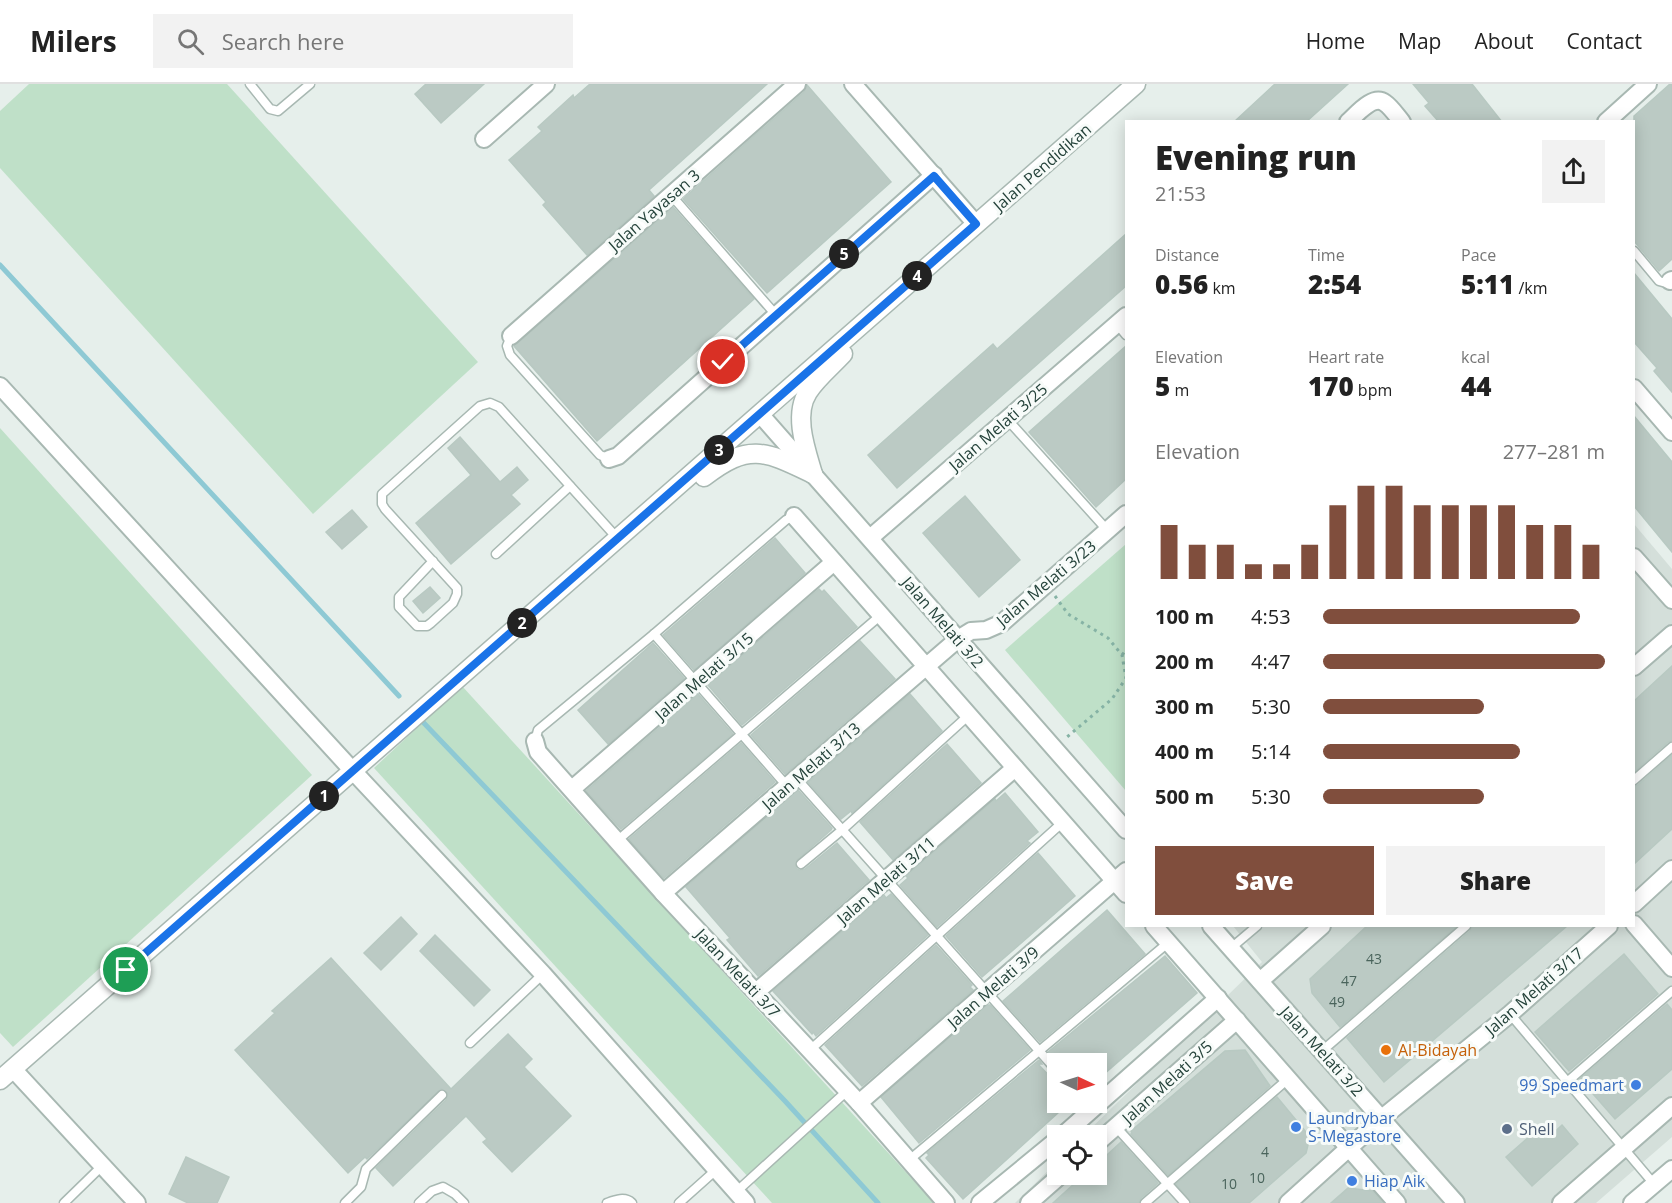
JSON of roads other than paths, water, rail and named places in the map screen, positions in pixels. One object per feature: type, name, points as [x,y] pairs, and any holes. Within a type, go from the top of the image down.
[{"type":"street","points":[[484,139],[546,84]]},
{"type":"street","name":"Jalan Yayasan 3","points":[[511,336],[797,84]]},
{"type":"street","points":[[853,84],[976,224]]},
{"type":"street","name":"Jalan Pendidikan","points":[[6,1075],[1136,84]]},
{"type":"street","points":[[1608,120],[1648,84]]},
{"type":"street","points":[[1350,120],[1369,103],[1380,101],[1385,102],[1400,120]]},
{"type":"street","points":[[609,459],[618,456],[934,176]]},
{"type":"street","points":[[813,474],[801,416],[805,399],[808,392],[845,352],[873,314]]},
{"type":"street","name":"Jalan Melati 3/25","points":[[870,538],[1007,419],[1123,325]]},
{"type":"street","points":[[0,386],[353,771],[543,974],[741,1198]]},
{"type":"street","points":[[1635,389],[1672,432]]},
{"type":"street","name":"Jalan Melati 3/2","points":[[760,414],[1125,829]]},
{"type":"street","points":[[658,503],[734,456],[765,454],[813,474]]},
{"type":"street","name":"Jalan Melati 3/23","points":[[958,639],[971,631],[986,630],[1002,623],[1125,515]]},
{"type":"street","points":[[794,516],[1063,822],[1121,876]]},
{"type":"street","points":[[1635,558],[1672,600]]},
{"type":"street","name":"Jalan Melati 3/15","points":[[572,789],[834,562]]},
{"type":"street","points":[[1635,666],[1672,634]]},
{"type":"street","name":"Jalan Melati 3/13","points":[[663,894],[958,639]]},
{"type":"street","name":"Jalan Melati 3/7","points":[[535,741],[538,752],[618,840],[663,894],[810,1050],[849,1097],[946,1203]]},
{"type":"street","name":"Jalan Melati 3/11","points":[[756,992],[1016,768]]},
{"type":"street","points":[[1635,903],[1672,869]]},
{"type":"street","name":"Jalan Melati 3/9","points":[[849,1097],[987,993],[1121,876]]},
{"type":"street","points":[[1635,925],[1672,968]]},
{"type":"street","points":[[1155,927],[1397,1203]]},
{"type":"street","name":"Jalan Melati 3/2","points":[[1212,927],[1456,1203]]},
{"type":"street","points":[[1260,981],[1321,927]]},
{"type":"street","name":"Jalan Melati 3/17","points":[[1288,1203],[1382,1118],[1510,1014],[1608,927]]},
{"type":"street","points":[[1107,1091],[1218,999]]},
{"type":"street","name":"Jalan Melati 3/5","points":[[1107,1135],[1237,1020]]},
{"type":"street","points":[[6,1075],[102,1166],[137,1203]]},
{"type":"street","points":[[1561,1203],[1672,1106]]},
{"type":"street","points":[[1072,1125],[1083,1113]]},
{"type":"street","points":[[980,1203],[1047,1148]]},
{"type":"street","points":[[1632,1203],[1672,1169]]},
{"type":"street","points":[[1029,1203],[1049,1185]]},
{"type":"lane","points":[[250,84],[270,109],[278,111],[310,84]]},
{"type":"lane","points":[[671,195],[776,315]]},
{"type":"lane","points":[[1635,252],[1659,281],[1666,283],[1671,280]]},
{"type":"lane","points":[[511,336],[507,346],[510,355],[600,455],[609,459]]},
{"type":"lane","points":[[433,561],[399,597],[399,607],[417,626],[427,626],[431,623],[456,598],[457,594],[454,584],[433,561],[385,509],[382,504],[382,494],[485,404],[490,403],[499,407],[618,538]]},
{"type":"lane","points":[[1007,419],[1108,531]]},
{"type":"lane","points":[[496,554],[570,486]]},
{"type":"lane","points":[[535,741],[538,730],[786,520],[794,516]]},
{"type":"lane","points":[[618,840],[881,615]]},
{"type":"lane","points":[[654,634],[742,735],[842,830],[1047,1060]]},
{"type":"lane","points":[[801,864],[969,716]]},
{"type":"lane","points":[[1635,779],[1672,747]]},
{"type":"lane","points":[[810,1050],[1063,822]]},
{"type":"lane","points":[[1231,948],[1256,927]]},
{"type":"lane","points":[[1322,1051],[1465,927]]},
{"type":"lane","points":[[908,1161],[1169,942]]},
{"type":"lane","points":[[470,1043],[543,974]]},
{"type":"lane","points":[[1567,1082],[1672,991]]},
{"type":"lane","points":[[1510,1014],[1654,1184]]},
{"type":"lane","points":[[1145,1203],[1288,1079]]},
{"type":"lane","points":[[345,1203],[361,1187],[366,1169],[442,1095]]},
{"type":"lane","points":[[741,1198],[752,1177],[849,1097]]},
{"type":"lane","points":[[1116,1127],[1185,1203]]},
{"type":"lane","points":[[64,1203],[102,1166]]},
{"type":"lane","points":[[680,1203],[716,1170]]},
{"type":"lane","points":[[419,1203],[432,1191],[443,1187],[464,1203]]},
{"type":"lane","points":[[607,1203],[618,1199],[630,1200],[632,1203]]},
{"type":"waterway","points":[[0,265],[399,696]]},
{"type":"waterway","points":[[421,720],[785,1101],[878,1203]]},
{"type":"place","name":"Al-Bidayah","points":[[1386,1050]]},
{"type":"place","name":"99 Speedmart","points":[[1636,1085]]},
{"type":"place","name":"Laundrybar S-Megastore","points":[[1296,1127]]},
{"type":"place","name":"Shell","points":[[1507,1129]]},
{"type":"place","name":"Hiap Aik","points":[[1352,1181]]}]
